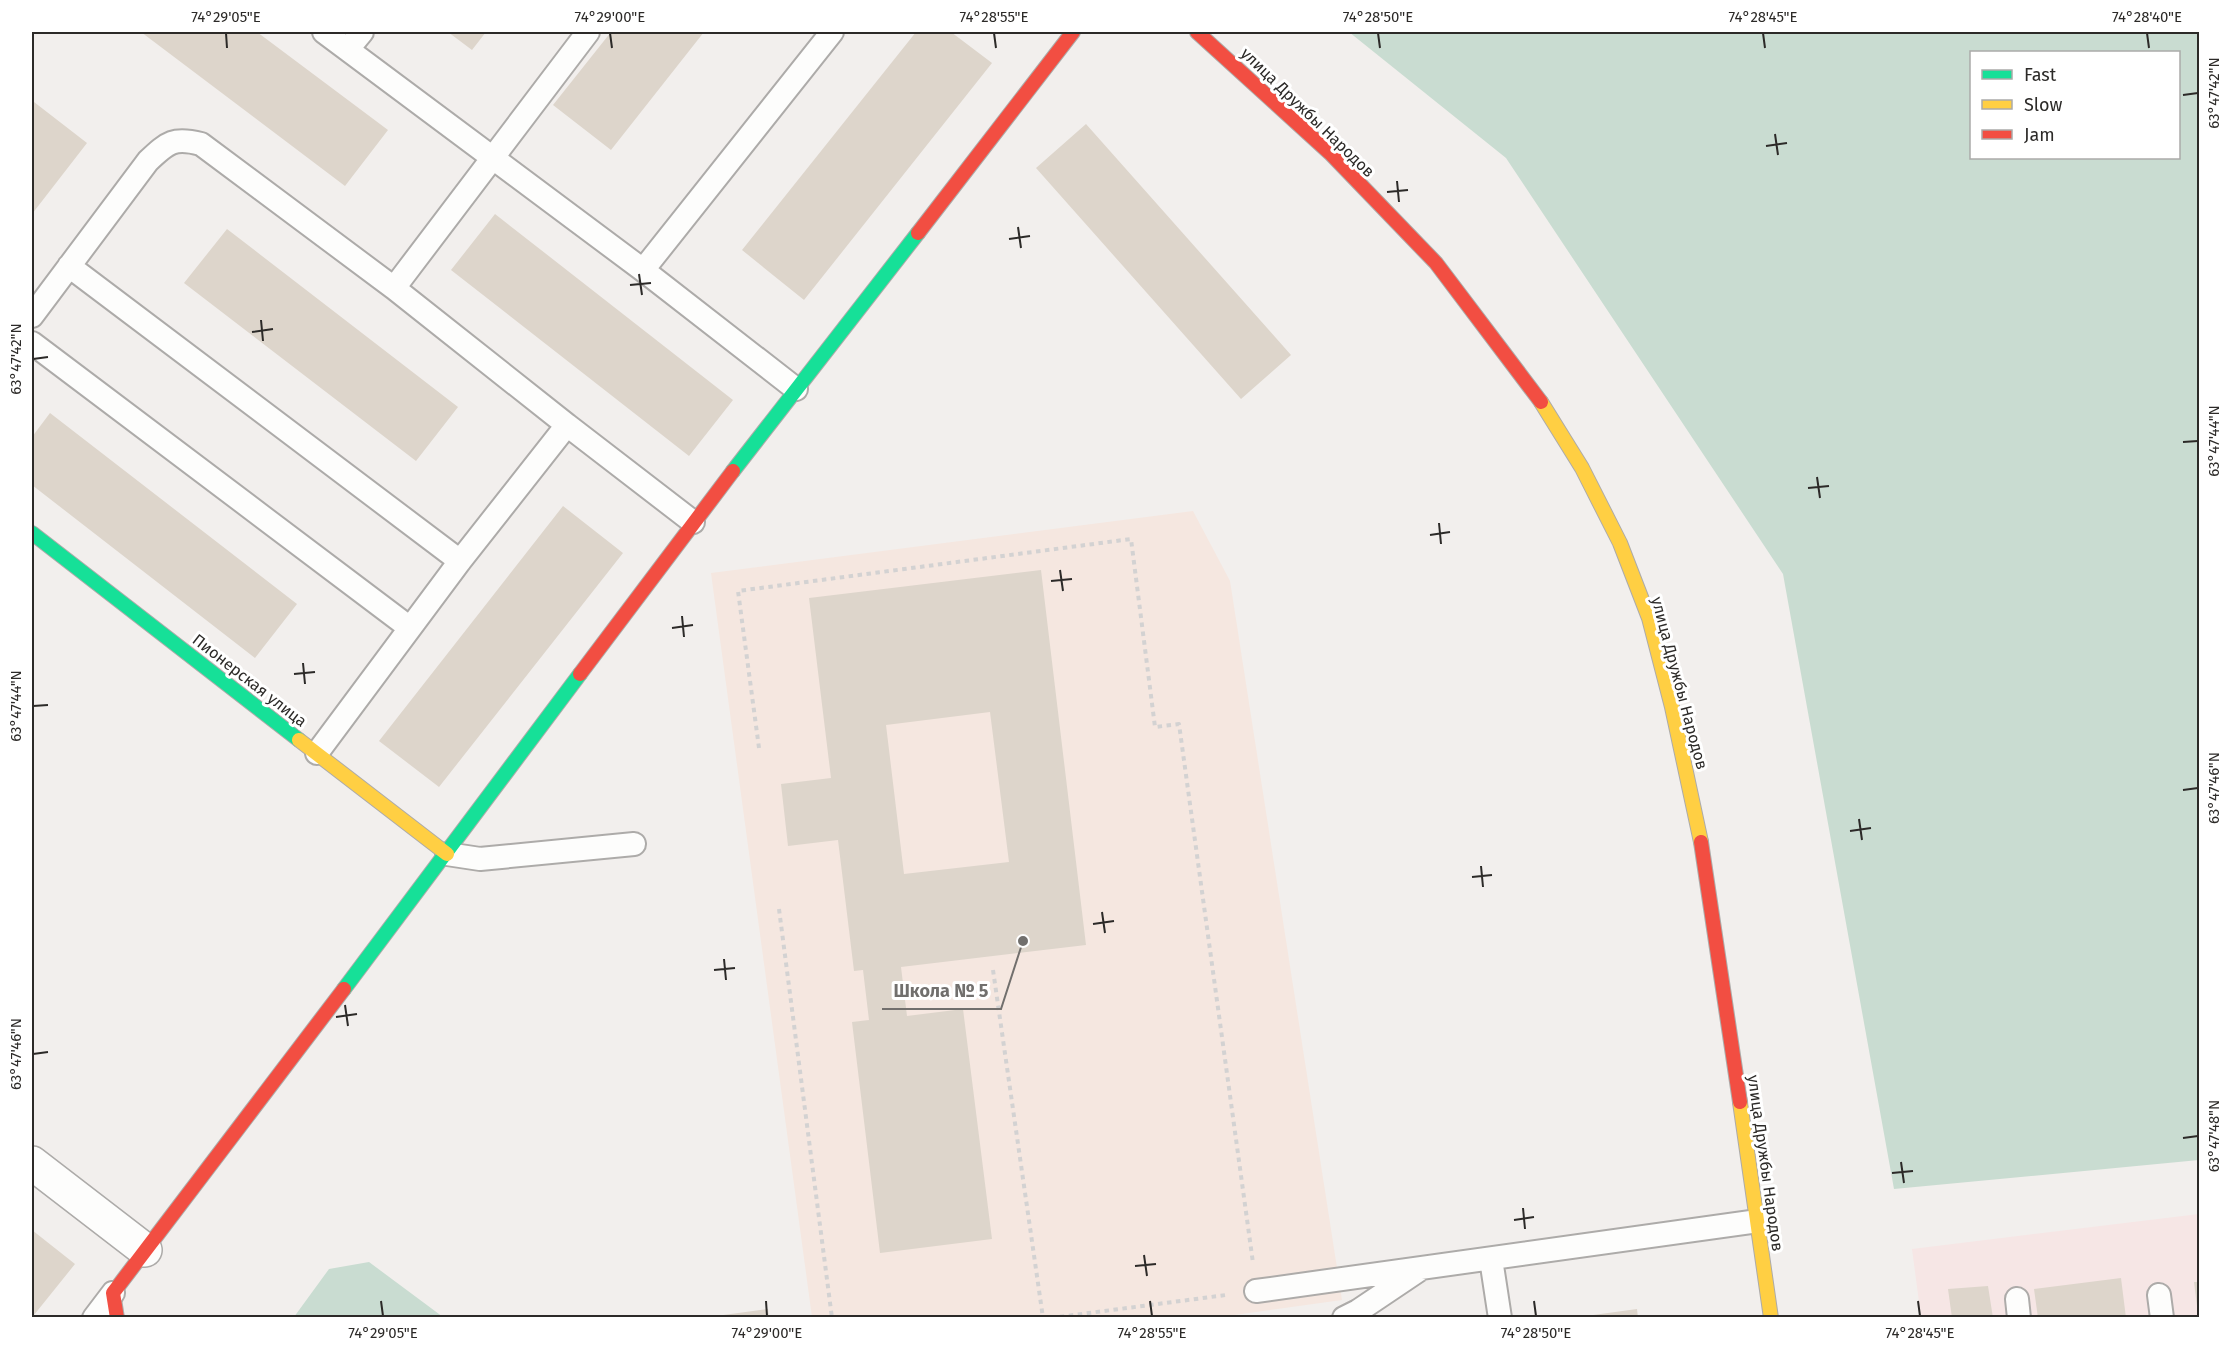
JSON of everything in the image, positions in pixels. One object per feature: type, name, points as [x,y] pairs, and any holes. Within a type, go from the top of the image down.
[{"type":"street","points":[[117,1317],[113,1293],[447,854],[693,522],[1073,32]]},
{"type":"street","name":"улица Дружбы Народов","points":[[1197,32],[1330,153],[1436,263],[1536,394],[1582,468],[1620,543],[1649,618],[1672,707],[1700,836],[1771,1317]]},
{"type":"street","name":"Пионерская улица","points":[[32,533],[447,854]]},
{"type":"street","points":[[32,1163],[145,1250]]},
{"type":"lane","points":[[324,32],[355,40],[493,158],[643,270],[796,389]]},
{"type":"lane","points":[[394,288],[588,32]]},
{"type":"lane","points":[[643,270],[831,32]]},
{"type":"lane","points":[[32,316],[148,161],[164,146],[183,139],[201,144],[394,288],[693,522]]},
{"type":"lane","points":[[69,266],[460,561]]},
{"type":"lane","points":[[32,343],[410,628]]},
{"type":"lane","points":[[317,753],[460,561],[567,425]]},
{"type":"lane","points":[[447,854],[480,859],[634,844]]},
{"type":"lane","points":[[1256,1290],[1758,1221]]},
{"type":"lane","points":[[1491,1258],[1500,1317]]},
{"type":"lane","points":[[1344,1317],[1358,1311],[1423,1268]]},
{"type":"lane","points":[[94,1317],[113,1293]]},
{"type":"path","points":[[759,748],[738,591],[1131,539],[1155,727],[1179,724],[1256,1290],[1051,1317]]},
{"type":"path","points":[[779,909],[832,1317]]},
{"type":"path","points":[[993,970],[1043,1317]]},
{"type":"shaded area","points":[[1193,511],[1230,581],[1342,1300],[1213,1318],[812,1317],[711,573]]},
{"type":"shaded area","points":[[2199,1214],[2199,1317],[1921,1317],[1912,1249]]},
{"type":"green space","points":[[1349,32],[2199,32],[2199,1160],[1894,1189],[1783,574],[1506,158]]},
{"type":"green space","points":[[369,1262],[443,1317],[294,1317],[329,1269]]},
{"type":"building","points":[[141,32],[257,32],[388,130],[345,186]]},
{"type":"building","points":[[448,32],[486,32],[472,50]]},
{"type":"building","points":[[611,32],[704,32],[611,150],[553,105]]},
{"type":"building","points":[[916,32],[951,32],[992,63],[804,300],[742,250]]},
{"type":"building","points":[[34,102],[87,143],[32,214],[32,105]]},
{"type":"building","points":[[1086,124],[1291,355],[1241,399],[1036,168]]},
{"type":"building","points":[[495,214],[733,400],[689,456],[451,270]]},
{"type":"building","points":[[227,229],[458,407],[416,461],[184,283]]},
{"type":"building","points":[[50,413],[297,604],[255,658],[32,485],[32,437]]},
{"type":"building","points":[[563,506],[623,553],[439,787],[379,741]]},
{"type":"building","points":[[1041,570],[1086,945],[901,967],[907,1016],[963,1009],[992,1239],[880,1253],[852,1022],[869,1020],[863,970],[854,971],[838,840],[788,846],[781,784],[831,778],[809,598]],"holes":[[[990,712],[1009,862],[904,874],[886,725]]]},
{"type":"building","points":[[32,1230],[75,1264],[34,1315],[32,1312]]},
{"type":"building","points":[[2121,1278],[2126,1318],[2038,1318],[2034,1289]]},
{"type":"building","points":[[2194,1282],[2200,1282],[2200,1314],[2198,1314]]},
{"type":"building","points":[[1988,1286],[1993,1318],[1952,1318],[1948,1289]]},
{"type":"building","points":[[768,1309],[769,1318],[716,1318],[716,1316]]},
{"type":"building","points":[[1637,1309],[1638,1318],[1586,1318],[1586,1316]]},
{"type":"traffic: fast","points":[[733,471],[918,233]]},
{"type":"traffic: fast","points":[[32,533],[299,740]]},
{"type":"traffic: fast","points":[[344,989],[580,674]]},
{"type":"traffic: slow","points":[[1541,402],[1582,468],[1620,543],[1649,618],[1672,707],[1701,842]]},
{"type":"traffic: slow","points":[[299,740],[447,854]]},
{"type":"traffic: slow","points":[[1740,1102],[1771,1318]]},
{"type":"traffic: jam","points":[[918,233],[1073,32]]},
{"type":"traffic: jam","points":[[1197,32],[1330,153],[1436,263],[1541,402]]},
{"type":"traffic: jam","points":[[580,674],[733,471]]},
{"type":"traffic: jam","points":[[1701,842],[1740,1102]]},
{"type":"traffic: jam","points":[[117,1318],[113,1293],[344,989]]},
{"type":"place","name":"Школа № 5","points":[[1023,941]]}]
